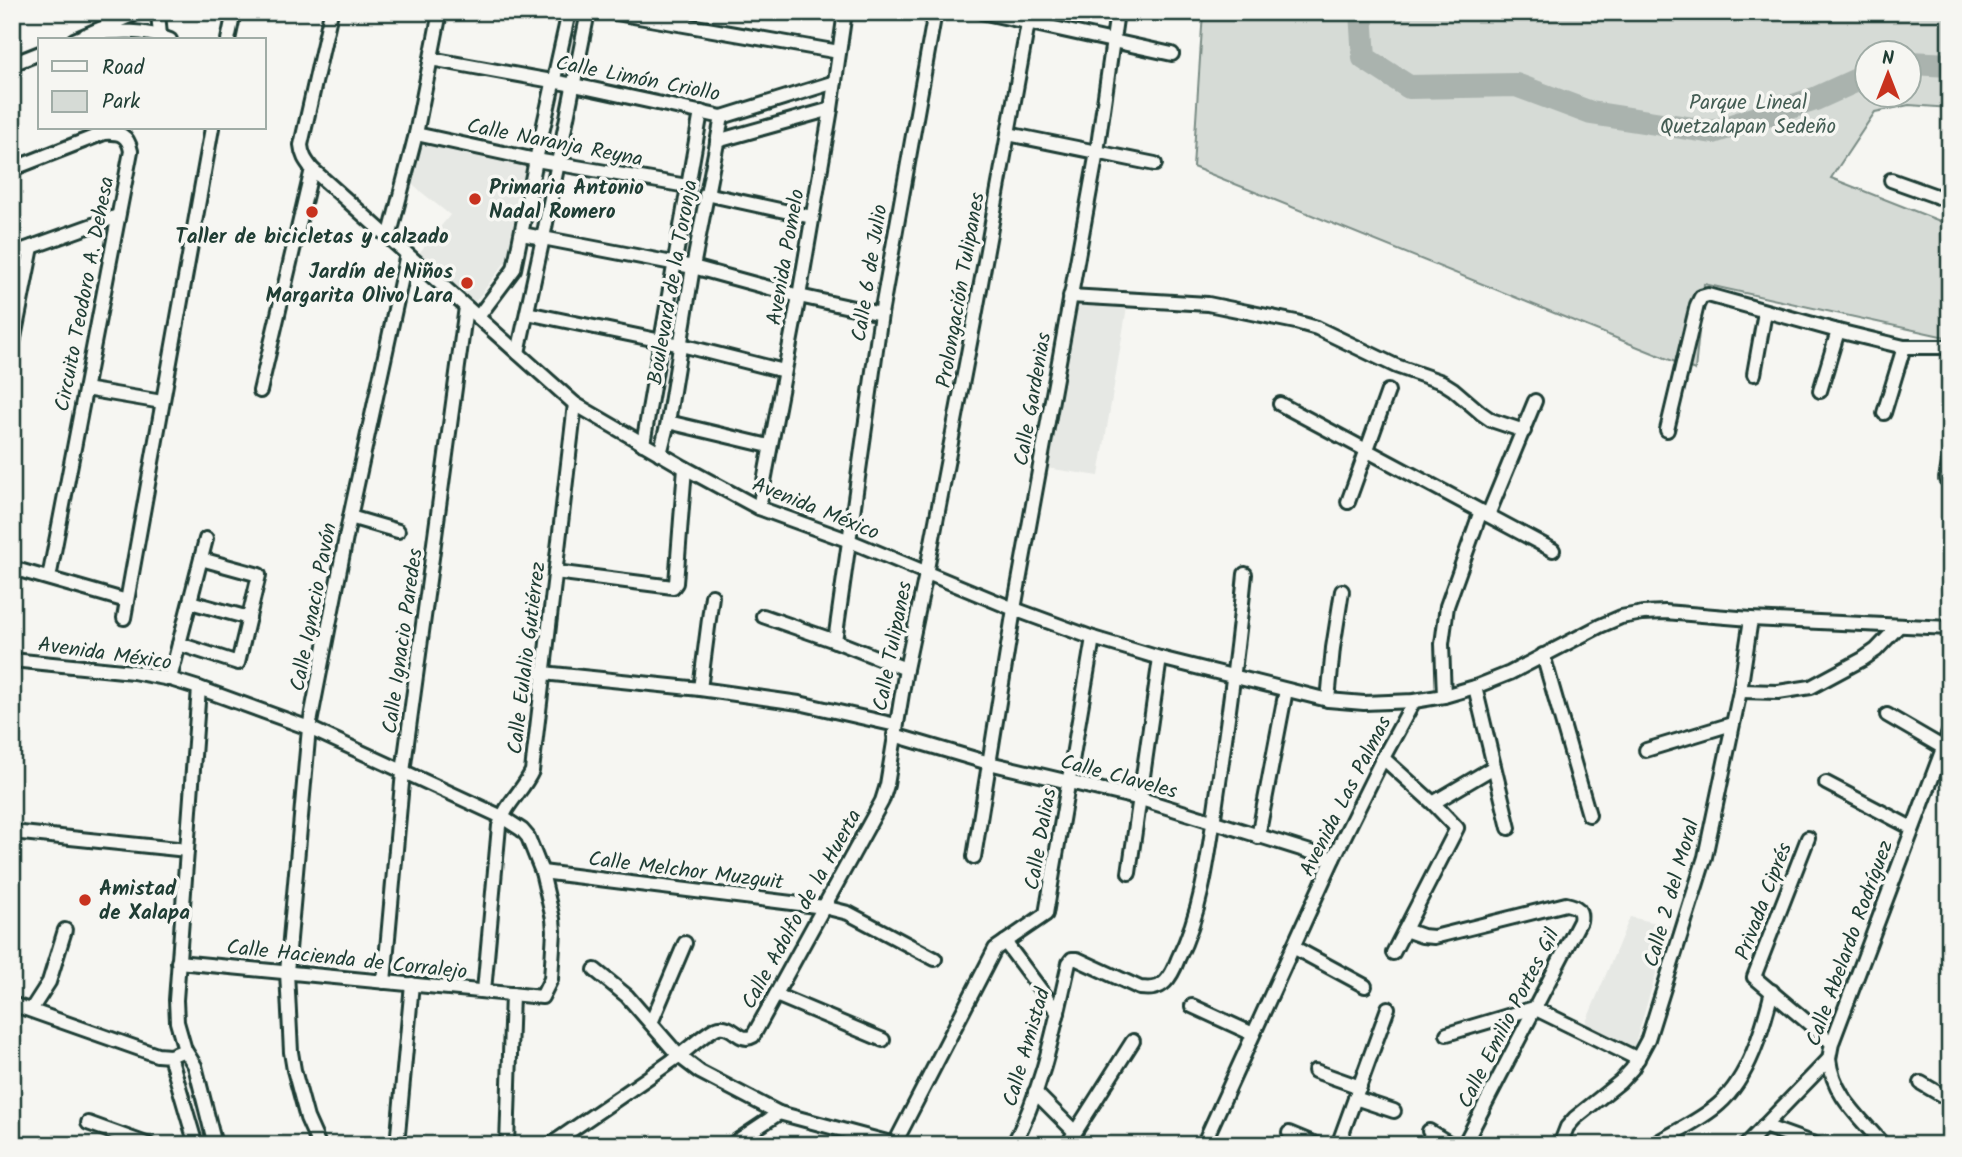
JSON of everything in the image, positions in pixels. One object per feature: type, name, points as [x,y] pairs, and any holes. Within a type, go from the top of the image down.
[{"type":"street","points":[[79,38],[139,12]]},
{"type":"street","points":[[90,34],[137,32],[165,38],[158,12]]},
{"type":"street","points":[[228,38],[234,12]]},
{"type":"street","name":"Avenida México","points":[[331,12],[302,153],[312,169],[575,404],[759,508],[850,541],[1014,610],[1093,638],[1160,658],[1328,700],[1364,703],[1414,701]]},
{"type":"street","points":[[389,238],[416,134],[440,12]]},
{"type":"street","points":[[478,317],[514,269],[569,12]]},
{"type":"street","points":[[518,353],[588,12]]},
{"type":"street","points":[[610,12],[839,52]]},
{"type":"street","name":"Avenida Pomelo","points":[[759,508],[799,296],[845,12]]},
{"type":"street","name":"Calle 6 de Julio","points":[[835,640],[881,314],[935,12]]},
{"type":"street","points":[[981,12],[1030,17],[1113,41],[1172,54]]},
{"type":"street","name":"Calle Gardenias","points":[[974,857],[1014,610],[1097,152],[1117,12]]},
{"type":"street","name":"Prolongación Tulipanes","points":[[926,574],[1030,17]]},
{"type":"street","points":[[12,64],[38,54]]},
{"type":"street","name":"Calle Limón Criollo","points":[[431,59],[553,81],[722,117],[835,82]]},
{"type":"street","points":[[717,141],[831,109]]},
{"type":"street","name":"Boulevard de la Toronja","points":[[643,444],[701,112]]},
{"type":"street","name":"Boulevard de la Toronja","points":[[660,454],[722,117]]},
{"type":"street","points":[[124,618],[212,130]]},
{"type":"street","name":"Circuito Teodoro A. Dehesa","points":[[12,169],[104,133],[124,135],[131,151],[49,578]]},
{"type":"street","name":"Calle Naranja Reyna","points":[[416,134],[536,160],[687,186]]},
{"type":"street","points":[[1008,134],[1155,164]]},
{"type":"street","points":[[260,391],[312,169]]},
{"type":"street","points":[[1891,180],[1950,201]]},
{"type":"street","points":[[706,194],[812,217]]},
{"type":"street","points":[[12,254],[118,216]]},
{"type":"street","points":[[522,234],[693,267],[799,296],[881,314]]},
{"type":"street","points":[[12,348],[32,247]]},
{"type":"street","name":"Calle Ignacio Pavón","points":[[319,1145],[307,1118],[294,1070],[288,972],[309,729],[350,517],[407,254]]},
{"type":"street","points":[[1667,429],[1701,297],[1708,295],[1904,347],[1950,347]]},
{"type":"street","points":[[1070,296],[1208,304],[1317,328],[1396,366],[1442,382],[1491,420],[1524,431]]},
{"type":"street","name":"Calle Ignacio Paredes","points":[[384,982],[403,772],[466,307]]},
{"type":"street","points":[[1754,374],[1765,312]]},
{"type":"street","points":[[527,313],[681,345],[784,371]]},
{"type":"street","points":[[1820,391],[1838,331]]},
{"type":"street","points":[[1884,413],[1904,347]]},
{"type":"street","points":[[85,389],[162,402]]},
{"type":"street","points":[[1348,502],[1388,391]]},
{"type":"street","points":[[1444,696],[1442,644],[1447,606],[1535,401]]},
{"type":"street","name":"Calle Eulalio Gutiérrez","points":[[484,991],[499,826],[532,771],[575,404]]},
{"type":"street","points":[[1280,404],[1553,550]]},
{"type":"street","points":[[668,422],[769,446]]},
{"type":"street","points":[[1946,479],[1950,458]]},
{"type":"street","points":[[555,572],[673,587],[676,583],[685,468]]},
{"type":"street","points":[[350,517],[398,531]]},
{"type":"street","points":[[170,679],[206,539]]},
{"type":"street","points":[[179,644],[238,663],[260,575],[201,559]]},
{"type":"street","points":[[12,568],[127,601]]},
{"type":"street","name":"Calle Tulipanes","points":[[895,730],[926,574]]},
{"type":"street","points":[[1213,822],[1234,676],[1245,574]]},
{"type":"street","points":[[1328,700],[1342,591]]},
{"type":"street","points":[[700,689],[712,596]]},
{"type":"street","points":[[190,602],[249,618]]},
{"type":"street","name":"Avenida Las Palmas","points":[[1203,1145],[1333,859],[1414,701],[1475,687],[1510,673],[1600,626],[1621,617],[1643,613],[1950,628]]},
{"type":"street","points":[[763,616],[835,640],[906,669]]},
{"type":"street","name":"Calle 2 del Moral","points":[[1560,1145],[1574,1118],[1620,1082],[1638,1059],[1648,1039],[1705,857],[1740,691],[1751,619]]},
{"type":"street","points":[[1740,691],[1778,692],[1811,687],[1863,660],[1898,627]]},
{"type":"street","name":"Calle Dalias","points":[[896,1144],[995,949],[1046,914],[1093,638]]},
{"type":"street","points":[[1543,655],[1589,815]]},
{"type":"street","points":[[1129,873],[1160,658]]},
{"type":"street","name":"Avenida México","points":[[12,660],[133,672],[170,679],[309,729],[502,817],[528,837],[542,872]]},
{"type":"street","name":"Calle Claveles","points":[[543,673],[700,689],[799,703],[895,730],[989,763],[1141,799],[1333,859]]},
{"type":"street","points":[[1475,687],[1508,828]]},
{"type":"street","points":[[199,688],[176,1000],[177,1022],[185,1050],[195,1066],[215,1145]]},
{"type":"street","points":[[1258,837],[1286,690]]},
{"type":"street","points":[[1887,715],[1946,749]]},
{"type":"street","points":[[1646,750],[1732,724]]},
{"type":"street","name":"Calle Adolfo de la Huerta","points":[[550,1145],[717,1028],[726,1027],[744,1038],[753,1036],[885,794],[895,730]]},
{"type":"street","name":"Calle Abelardo Rodríguez","points":[[1746,1145],[1829,1059],[1832,1044],[1912,828],[1946,749],[1950,730]]},
{"type":"street","points":[[1383,758],[1457,828],[1393,953]]},
{"type":"street","points":[[1433,803],[1494,767]]},
{"type":"street","points":[[1825,783],[1912,828]]},
{"type":"street","name":"Calle Amistad","points":[[1013,1145],[1035,1092],[1058,1013],[1069,963],[1072,959],[1077,959],[1140,988],[1158,987],[1170,977],[1194,922],[1213,822]]},
{"type":"street","points":[[12,832],[187,850]]},
{"type":"street","name":"Privada Ciprés","points":[[1772,991],[1754,977],[1808,838]]},
{"type":"street","name":"Calle Hacienda de Corralejo","points":[[178,961],[542,997],[551,979],[554,931],[542,872]]},
{"type":"street","name":"Calle Melchor Muzguit","points":[[542,872],[824,907],[848,913],[935,959]]},
{"type":"street","name":"Calle Emilio Portes Gil","points":[[1405,930],[1434,937],[1557,905],[1573,905],[1581,914],[1580,921],[1464,1145]]},
{"type":"street","points":[[31,1010],[49,982],[65,930]]},
{"type":"street","points":[[1005,942],[1058,1013]]},
{"type":"street","points":[[651,1023],[685,943]]},
{"type":"street","points":[[1293,947],[1365,986]]},
{"type":"street","points":[[596,970],[627,996],[679,1056],[700,1072],[779,1113],[896,1144]]},
{"type":"street","points":[[397,1145],[412,984]]},
{"type":"street","points":[[1653,1145],[1719,1104],[1733,1089],[1764,1024],[1772,991],[1832,1044]]},
{"type":"street","points":[[507,1145],[512,994]]},
{"type":"street","points":[[776,995],[883,1040]]},
{"type":"street","points":[[12,1004],[157,1055],[170,1056],[185,1050]]},
{"type":"street","points":[[1192,1006],[1252,1034]]},
{"type":"street","points":[[1338,1145],[1388,1007]]},
{"type":"street","points":[[1447,1034],[1534,1009],[1638,1059]]},
{"type":"street","points":[[1067,1145],[1133,1041]]},
{"type":"street","points":[[170,1056],[195,1145]]},
{"type":"street","points":[[1829,1059],[1834,1084],[1841,1096],[1883,1145]]},
{"type":"street","points":[[1315,1071],[1394,1111]]},
{"type":"street","points":[[1921,1083],[1950,1100]]},
{"type":"street","points":[[1035,1092],[1076,1132]]},
{"type":"street","points":[[731,1145],[779,1113]]},
{"type":"street","points":[[88,1123],[149,1145]]},
{"type":"street","points":[[1764,1126],[1817,1145]]},
{"type":"street","points":[[1429,1131],[1452,1145]]},
{"type":"street","points":[[1289,1133],[1318,1145]]},
{"type":"shaded area","name":"Primaria Antonio Nadal Romero","points":[[422,143],[526,165],[507,260],[472,306],[416,257],[450,215],[410,183]]},
{"type":"shaded area","points":[[1075,305],[1127,307],[1099,476],[1046,468]]},
{"type":"shaded area","points":[[1630,917],[1670,926],[1633,1051],[1584,1027]]},
{"type":"green space","name":"Parque Lineal Quetzalapan Sedeño","points":[[1203,12],[1950,12],[1950,108],[1924,106],[1924,38],[1854,38],[1854,108],[1894,108],[1875,112],[1831,178],[1950,225],[1950,338],[1704,284],[1695,370],[1193,167]]},
{"type":"waterway","points":[[1361,12],[1364,58],[1409,87],[1516,85],[1591,113],[1713,132],[1815,99],[1854,81]]},
{"type":"waterway","points":[[1924,64],[1950,65]]},
{"type":"place","name":"Primaria Antonio Nadal Romero","points":[[475,199]]},
{"type":"place","name":"Taller de bicicletas y calzado","points":[[312,212]]},
{"type":"place","name":"Jardín de Niños Margarita Olivo Lara","points":[[467,283]]},
{"type":"place","name":"Amistad de Xalapa","points":[[85,900]]}]
